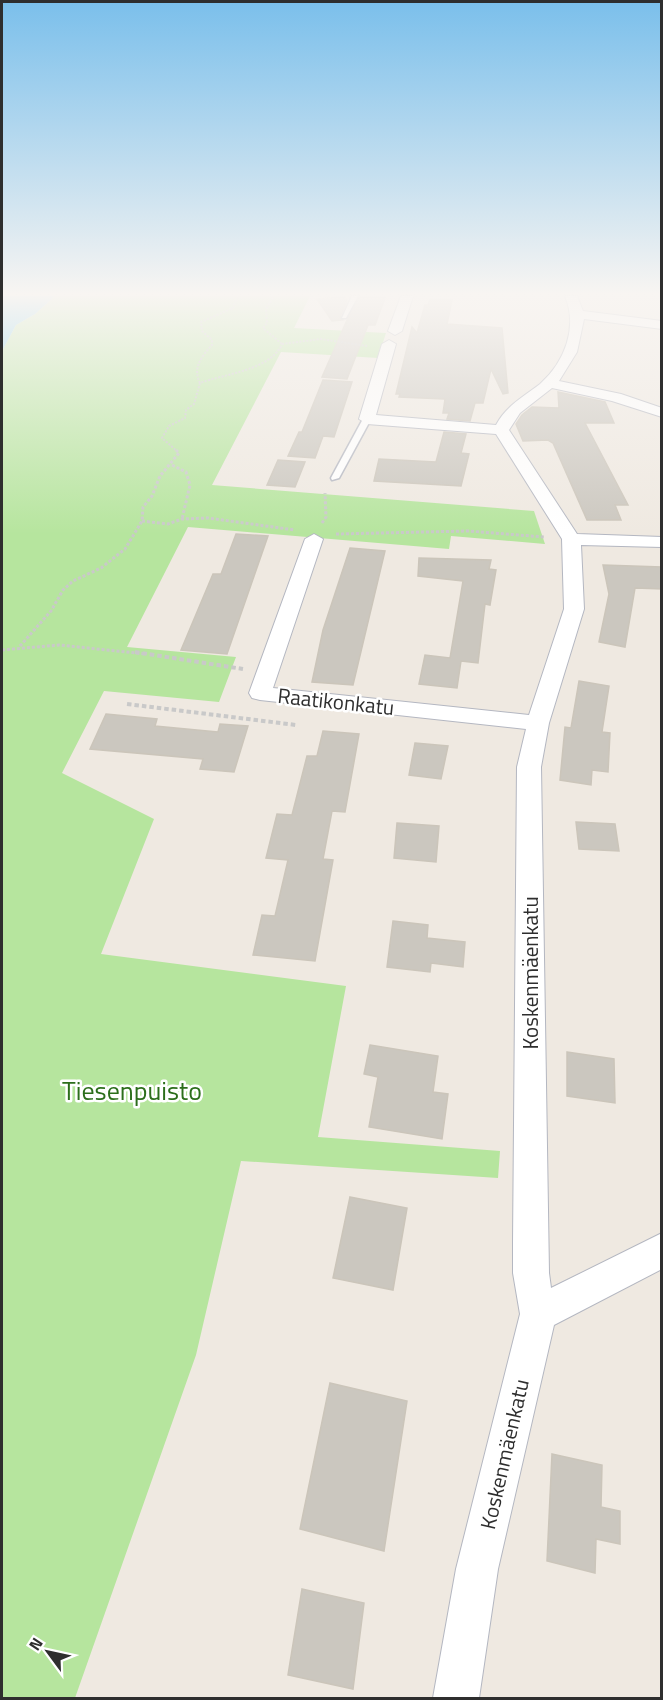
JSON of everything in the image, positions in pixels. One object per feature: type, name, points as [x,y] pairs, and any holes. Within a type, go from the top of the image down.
[{"type":"street","points":[[380,375],[367,419],[501,430]]},
{"type":"street","points":[[501,430],[512,410],[550,383],[556,375]]},
{"type":"street","points":[[550,383],[616,397],[662,413]]},
{"type":"street","points":[[501,430],[571,539],[662,542]]},
{"type":"street","name":"Raatikonkatu","points":[[315,536],[260,693],[538,723]]},
{"type":"street","name":"Koskenmäenkatu","points":[[456,1698],[474,1585],[538,1314],[531,1273],[529,767],[538,723],[574,609],[571,539]]},
{"type":"street","points":[[538,1314],[662,1250]]},
{"type":"lane","points":[[335,478],[367,419]]},
{"type":"path","points":[[196,375],[201,383]]},
{"type":"path","points":[[201,383],[225,375]]},
{"type":"path","points":[[20,646],[51,611],[63,590],[73,581],[100,568],[125,549],[142,521],[143,507],[154,496],[161,474],[172,465],[179,453],[162,438],[169,426],[185,418],[186,410],[194,404],[201,383]]},
{"type":"path","points":[[172,465],[186,472],[190,486],[182,519]]},
{"type":"path","points":[[315,536],[326,517],[324,496],[335,478]]},
{"type":"path","points":[[142,521],[168,524],[182,519],[250,522],[315,536],[468,531],[571,539]]},
{"type":"path","points":[[2,650],[20,646],[63,645],[267,673]]},
{"type":"path","points":[[127,704],[296,725]]},
{"type":"green space","name":"Tiesenpuisto","points":[[2,375],[269,375],[212,485],[534,511],[545,544],[451,536],[449,549],[188,527],[127,647],[236,657],[219,702],[104,691],[62,773],[154,819],[101,954],[346,986],[318,1137],[500,1151],[498,1178],[241,1161],[196,1355],[75,1698],[2,1698]]},
{"type":"building","points":[[323,375],[348,375],[347,379],[322,377]]},
{"type":"building","points":[[400,375],[490,375],[483,403],[475,403],[470,421],[447,419],[449,413],[443,413],[445,399],[399,397],[400,394],[396,394]]},
{"type":"building","points":[[494,375],[506,375],[508,393],[503,394]]},
{"type":"building","points":[[323,380],[352,382],[334,437],[323,436],[315,458],[288,456],[299,432],[302,432]]},
{"type":"building","points":[[558,392],[605,402],[614,423],[585,423],[628,505],[615,505],[621,520],[587,520],[553,443],[548,440],[523,441],[516,424],[522,415],[532,407],[559,408]]},
{"type":"building","points":[[444,432],[466,434],[461,453],[469,454],[461,486],[374,481],[379,459],[436,462]]},
{"type":"building","points":[[278,460],[305,462],[295,487],[267,485]]},
{"type":"building","points":[[236,534],[268,536],[227,654],[181,650],[213,574],[221,574]]},
{"type":"building","points":[[350,548],[385,551],[353,685],[312,682],[323,630]]},
{"type":"building","points":[[419,558],[491,560],[489,569],[496,570],[490,605],[485,604],[478,663],[461,661],[457,688],[419,684],[425,655],[450,658],[463,581],[418,576]]},
{"type":"building","points":[[603,565],[662,567],[662,589],[635,588],[625,647],[599,642],[609,594]]},
{"type":"building","points":[[579,681],[609,686],[602,732],[610,733],[608,772],[592,770],[591,785],[560,780],[565,727],[571,728]]},
{"type":"building","points":[[106,714],[157,719],[155,726],[218,732],[220,724],[248,726],[234,772],[200,769],[203,759],[90,749]]},
{"type":"building","points":[[323,731],[359,734],[345,812],[332,811],[323,859],[333,860],[315,961],[253,955],[262,915],[275,916],[288,860],[266,858],[277,814],[292,815],[307,756],[317,756]]},
{"type":"building","points":[[415,743],[448,746],[441,779],[409,775]]},
{"type":"building","points":[[576,822],[615,824],[619,851],[579,849]]},
{"type":"building","points":[[397,823],[439,826],[436,862],[394,858]]},
{"type":"building","points":[[393,921],[428,925],[427,938],[465,942],[463,967],[431,963],[430,972],[387,967]]},
{"type":"building","points":[[370,1045],[438,1056],[433,1092],[448,1094],[442,1139],[369,1127],[378,1077],[364,1074]]},
{"type":"building","points":[[567,1052],[614,1059],[615,1103],[567,1096]]},
{"type":"building","points":[[350,1197],[407,1208],[393,1290],[333,1278]]},
{"type":"building","points":[[330,1383],[407,1401],[384,1551],[300,1529]]},
{"type":"building","points":[[552,1454],[602,1465],[601,1507],[620,1511],[620,1544],[596,1539],[595,1573],[547,1561]]},
{"type":"building","points":[[302,1589],[364,1603],[353,1689],[288,1675]]}]
